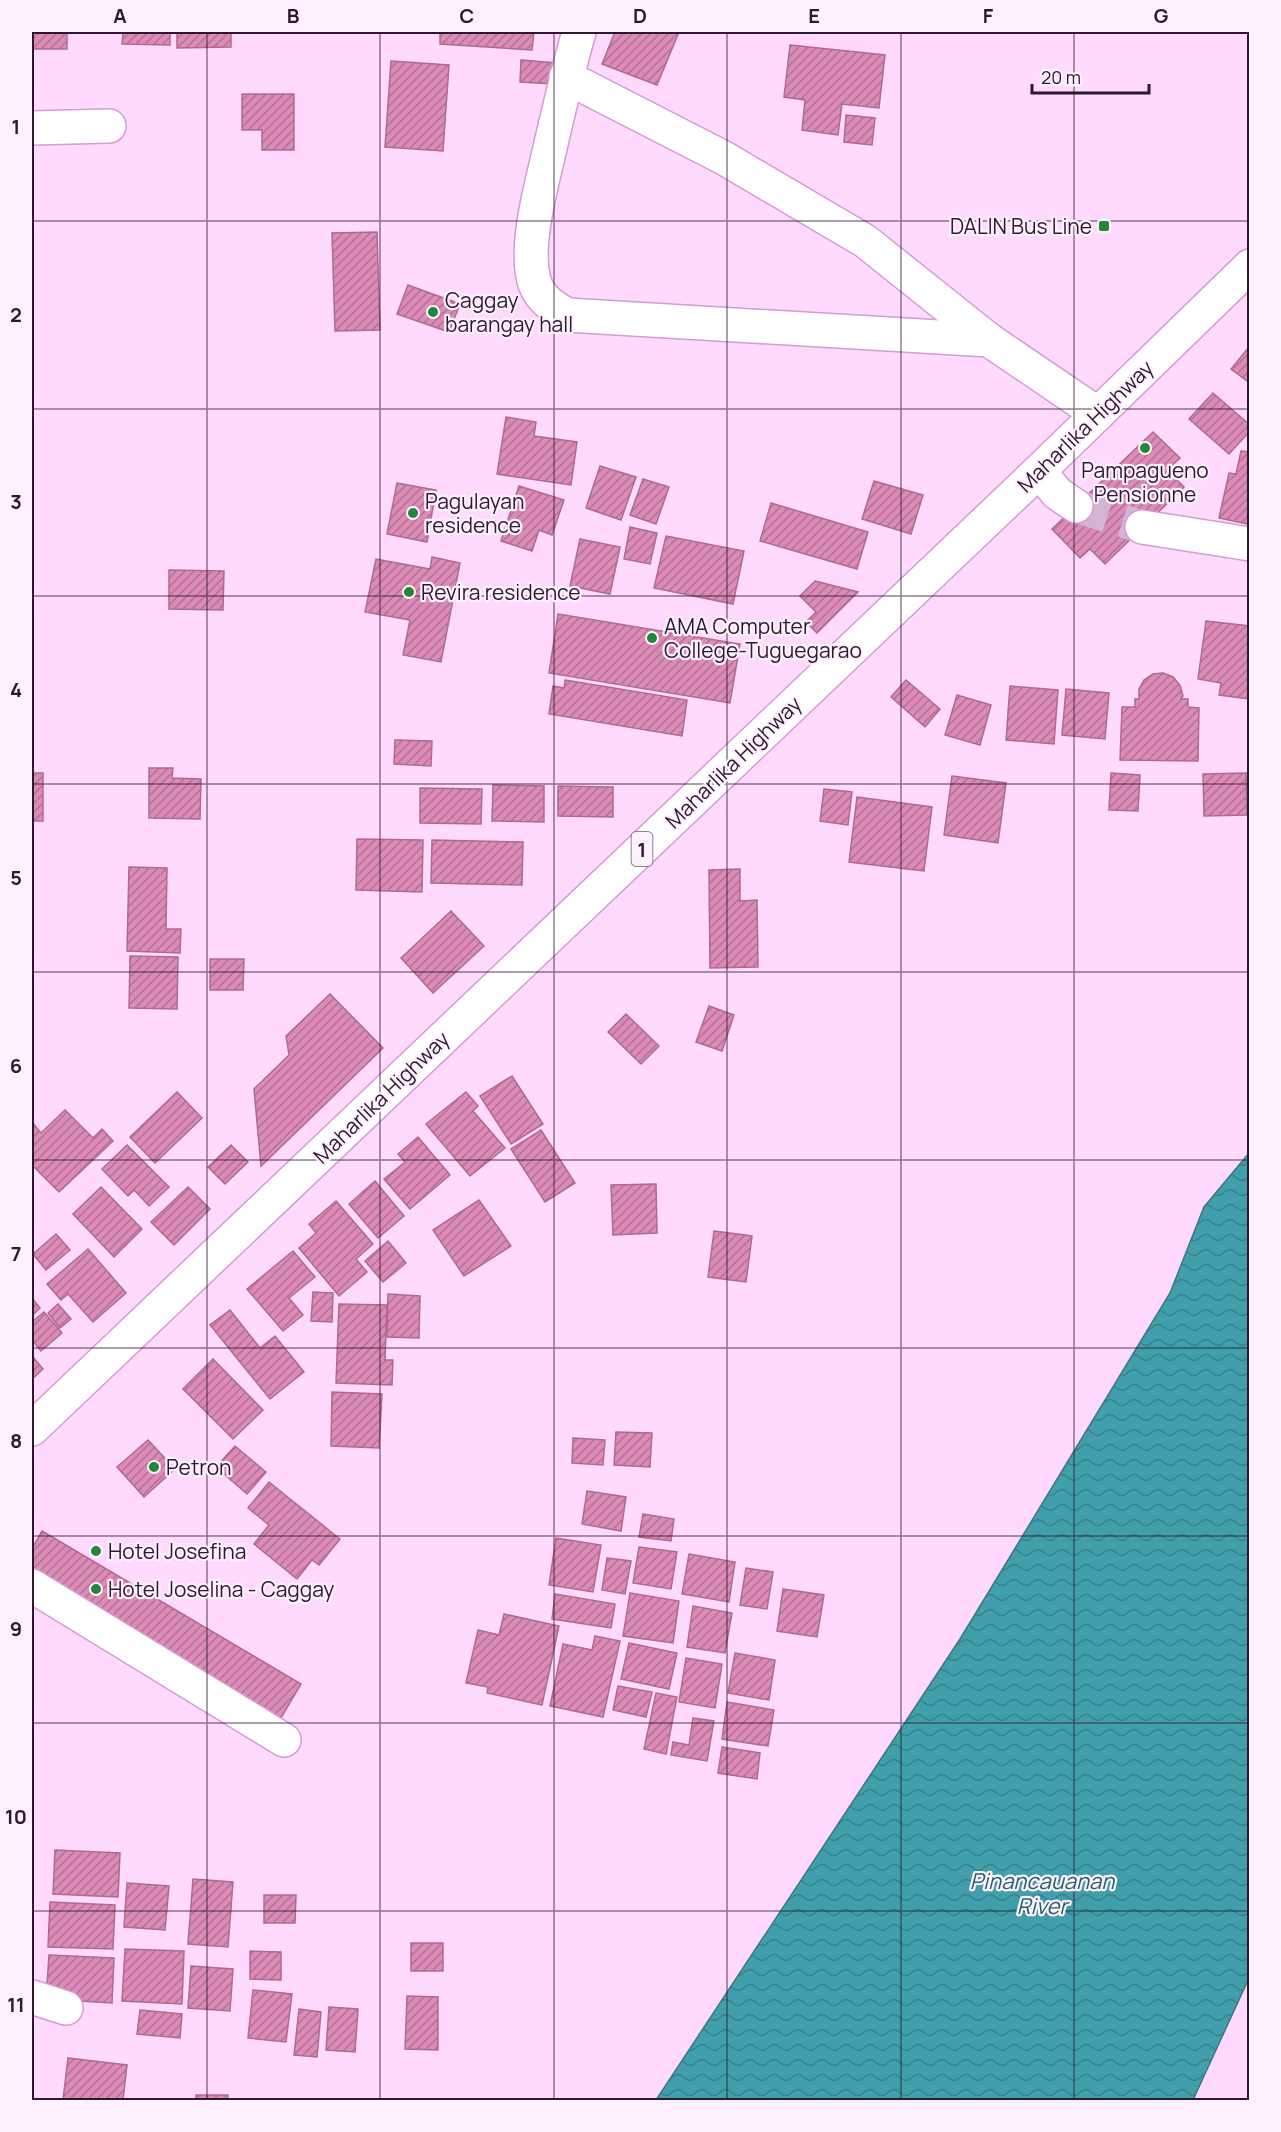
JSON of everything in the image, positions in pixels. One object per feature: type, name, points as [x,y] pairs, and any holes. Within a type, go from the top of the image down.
[{"type":"main road","points":[[579,32],[566,77],[537,205],[531,259],[536,284],[546,302],[567,315],[989,340]]},
{"type":"main road","points":[[566,77],[724,158],[865,241],[989,340],[1098,414]]},
{"type":"main road","points":[[32,128],[109,126]]},
{"type":"main road","name":"Maharlika Highway","points":[[32,1429],[1039,471],[1250,266]]},
{"type":"main road","points":[[1039,471],[1057,493],[1076,506]]},
{"type":"main road","points":[[1142,527],[1250,544]]},
{"type":"main road","points":[[32,1586],[284,1740]]},
{"type":"main road","points":[[32,1997],[66,2008]]},
{"type":"water","name":"Pinancauanan River","points":[[1249,1153],[1249,1978],[1193,2100],[656,2100],[960,1639],[1170,1293],[1204,1207]]},
{"type":"building","points":[[32,32],[67,32],[67,49],[32,49]]},
{"type":"building","points":[[112,32],[112,33],[73,33]]},
{"type":"building","points":[[123,32],[170,32],[170,45],[122,44]]},
{"type":"building","points":[[177,32],[231,32],[231,47],[177,48]]},
{"type":"building","points":[[440,32],[534,32],[532,50],[440,44]]},
{"type":"building","points":[[615,32],[679,32],[657,85],[602,64]]},
{"type":"building","points":[[790,45],[885,55],[879,108],[842,104],[838,135],[802,130],[805,100],[784,97]]},
{"type":"building","points":[[521,60],[556,63],[554,84],[520,82]]},
{"type":"building","points":[[391,61],[449,65],[443,151],[385,147]]},
{"type":"building","points":[[242,94],[294,94],[294,150],[262,150],[262,130],[242,130]]},
{"type":"building","points":[[846,115],[875,118],[872,145],[844,142]]},
{"type":"building","points":[[377,232],[380,330],[335,331],[332,233]]},
{"type":"building","points":[[408,285],[460,304],[449,332],[397,314]]},
{"type":"building","points":[[1250,347],[1250,383],[1231,369]]},
{"type":"building","points":[[1213,393],[1250,425],[1250,431],[1229,454],[1189,419]]},
{"type":"building","points":[[506,417],[536,422],[534,436],[577,442],[571,485],[497,474]]},
{"type":"building","points":[[1153,432],[1180,458],[1167,470],[1184,487],[1105,564],[1090,549],[1080,558],[1052,529]]},
{"type":"building","points":[[1241,451],[1250,452],[1248,524],[1219,518],[1229,473],[1236,474]]},
{"type":"building","points":[[600,466],[636,477],[621,520],[586,508]]},
{"type":"building","points":[[643,479],[669,487],[656,524],[630,515]]},
{"type":"building","points":[[874,481],[923,495],[911,534],[862,519]]},
{"type":"building","points":[[397,483],[436,490],[427,542],[387,534]]},
{"type":"building","points":[[519,486],[564,500],[552,535],[539,530],[532,551],[501,541]]},
{"type":"building","points":[[771,503],[868,532],[857,569],[760,541]]},
{"type":"building","points":[[630,527],[657,533],[650,564],[624,559]]},
{"type":"building","points":[[666,536],[744,551],[733,604],[654,588]]},
{"type":"building","points":[[580,539],[620,547],[610,594],[570,586]]},
{"type":"building","points":[[432,557],[460,563],[441,662],[403,655],[410,620],[365,612],[376,559],[430,569]]},
{"type":"building","points":[[169,570],[224,571],[223,610],[169,609]]},
{"type":"building","points":[[815,581],[858,592],[817,633],[806,622],[816,612],[800,596]]},
{"type":"building","points":[[558,614],[740,644],[730,703],[549,673]]},
{"type":"building","points":[[1206,621],[1250,626],[1249,699],[1219,695],[1221,683],[1198,679]]},
{"type":"building","points":[[1163,673],[1173,677],[1180,685],[1183,696],[1181,699],[1188,699],[1188,707],[1199,708],[1198,761],[1120,760],[1122,707],[1135,707],[1135,699],[1139,699],[1139,689],[1144,680],[1153,674]]},
{"type":"building","points":[[565,680],[687,700],[682,736],[549,714],[553,686],[564,688]]},
{"type":"building","points":[[906,680],[940,709],[925,727],[891,697]]},
{"type":"building","points":[[1010,686],[1058,690],[1054,744],[1006,740]]},
{"type":"building","points":[[1066,689],[1109,693],[1105,739],[1062,735]]},
{"type":"building","points":[[957,695],[991,705],[980,745],[945,735]]},
{"type":"building","points":[[395,740],[432,741],[431,766],[394,764]]},
{"type":"building","points":[[149,768],[173,768],[172,778],[201,779],[200,819],[149,818]]},
{"type":"building","points":[[32,773],[43,773],[43,821],[32,821]]},
{"type":"building","points":[[1111,773],[1140,775],[1138,811],[1109,810]]},
{"type":"building","points":[[1246,773],[1247,815],[1204,816],[1203,774]]},
{"type":"building","points":[[952,776],[1006,783],[998,843],[944,835]]},
{"type":"building","points":[[493,785],[544,786],[544,822],[492,821]]},
{"type":"building","points":[[558,786],[613,787],[613,817],[558,816]]},
{"type":"building","points":[[420,788],[482,789],[481,824],[420,823]]},
{"type":"building","points":[[824,789],[852,792],[848,825],[820,821]]},
{"type":"building","points":[[857,797],[932,807],[924,871],[849,862]]},
{"type":"building","points":[[357,839],[423,840],[422,892],[356,890]]},
{"type":"building","points":[[432,840],[523,842],[522,885],[431,883]]},
{"type":"building","points":[[129,867],[167,868],[166,929],[181,929],[180,953],[127,951]]},
{"type":"building","points":[[740,869],[740,901],[757,900],[758,967],[710,968],[709,870]]},
{"type":"building","points":[[451,911],[484,946],[433,993],[401,958]]},
{"type":"building","points":[[130,956],[178,957],[177,1009],[129,1008]]},
{"type":"building","points":[[210,959],[244,959],[243,990],[210,990]]},
{"type":"building","points":[[330,994],[383,1048],[261,1166],[254,1089],[289,1055],[286,1036]]},
{"type":"building","points":[[709,1006],[734,1015],[722,1051],[696,1042]]},
{"type":"building","points":[[626,1014],[659,1046],[641,1064],[608,1032]]},
{"type":"building","points":[[512,1076],[543,1124],[511,1144],[480,1096]]},
{"type":"building","points":[[177,1092],[202,1118],[155,1163],[130,1137]]},
{"type":"building","points":[[466,1092],[478,1106],[473,1111],[505,1148],[470,1176],[426,1124]]},
{"type":"building","points":[[65,1110],[93,1138],[102,1129],[113,1141],[59,1192],[32,1165],[32,1122],[41,1133]]},
{"type":"building","points":[[541,1130],[575,1183],[545,1202],[511,1149]]},
{"type":"building","points":[[418,1137],[450,1175],[410,1209],[384,1179],[405,1162],[398,1154]]},
{"type":"building","points":[[127,1145],[169,1187],[149,1206],[134,1190],[128,1196],[102,1169]]},
{"type":"building","points":[[231,1145],[248,1162],[225,1184],[208,1167]]},
{"type":"building","points":[[375,1181],[404,1216],[378,1238],[349,1204]]},
{"type":"building","points":[[656,1184],[657,1233],[613,1235],[611,1185]]},
{"type":"building","points":[[101,1187],[142,1229],[114,1257],[73,1214]]},
{"type":"building","points":[[188,1187],[210,1209],[174,1245],[151,1222]]},
{"type":"building","points":[[479,1200],[511,1246],[464,1276],[433,1230]]},
{"type":"building","points":[[336,1201],[373,1244],[356,1259],[367,1272],[339,1296],[299,1248],[316,1233],[309,1224]]},
{"type":"building","points":[[714,1231],[752,1236],[746,1282],[708,1277]]},
{"type":"building","points":[[56,1234],[70,1250],[46,1270],[33,1254]]},
{"type":"building","points":[[388,1241],[406,1263],[383,1282],[365,1261]]},
{"type":"building","points":[[88,1249],[126,1293],[93,1322],[68,1294],[61,1300],[47,1284]]},
{"type":"building","points":[[293,1251],[315,1277],[289,1298],[303,1315],[283,1331],[247,1289]]},
{"type":"building","points":[[313,1292],[333,1293],[332,1322],[311,1321]]},
{"type":"building","points":[[388,1294],[420,1296],[419,1338],[387,1337]]},
{"type":"building","points":[[32,1298],[40,1308],[32,1316]]},
{"type":"building","points":[[58,1304],[71,1319],[60,1328],[48,1313]]},
{"type":"building","points":[[339,1304],[387,1305],[385,1360],[393,1360],[392,1385],[336,1383]]},
{"type":"building","points":[[230,1310],[260,1348],[275,1336],[304,1372],[270,1399],[210,1325]]},
{"type":"building","points":[[44,1312],[62,1333],[41,1351],[32,1340],[32,1322]]},
{"type":"building","points":[[32,1356],[43,1369],[32,1379]]},
{"type":"building","points":[[213,1359],[263,1410],[233,1439],[183,1389]]},
{"type":"building","points":[[332,1392],[382,1394],[379,1448],[331,1446]]},
{"type":"building","points":[[616,1432],[652,1433],[650,1467],[614,1465]]},
{"type":"building","points":[[573,1438],[605,1440],[603,1465],[572,1463]]},
{"type":"building","points":[[148,1440],[175,1469],[144,1497],[117,1467]]},
{"type":"building","points":[[235,1446],[266,1472],[247,1494],[216,1467]]},
{"type":"building","points":[[269,1482],[340,1539],[319,1565],[312,1560],[297,1579],[254,1544],[269,1525],[248,1508]]},
{"type":"building","points":[[587,1491],[626,1497],[621,1531],[582,1524]]},
{"type":"building","points":[[643,1514],[674,1519],[671,1541],[639,1537]]},
{"type":"building","points":[[42,1531],[301,1684],[275,1728],[32,1584],[32,1549]]},
{"type":"building","points":[[556,1538],[601,1545],[593,1592],[549,1585]]},
{"type":"building","points":[[639,1547],[677,1552],[671,1589],[633,1583]]},
{"type":"building","points":[[689,1554],[735,1562],[729,1602],[682,1594]]},
{"type":"building","points":[[607,1558],[631,1561],[625,1594],[602,1590]]},
{"type":"building","points":[[746,1568],[773,1572],[767,1609],[740,1605]]},
{"type":"building","points":[[783,1589],[824,1595],[817,1637],[777,1631]]},
{"type":"building","points":[[630,1593],[679,1601],[673,1643],[623,1636]]},
{"type":"building","points":[[555,1594],[615,1604],[611,1628],[552,1619]]},
{"type":"building","points":[[693,1606],[732,1613],[725,1653],[687,1647]]},
{"type":"building","points":[[504,1614],[559,1626],[542,1705],[487,1693],[488,1687],[466,1683],[478,1630],[499,1635]]},
{"type":"building","points":[[595,1636],[620,1641],[603,1717],[550,1706],[563,1644],[592,1650]]},
{"type":"building","points":[[629,1643],[677,1653],[669,1689],[621,1679]]},
{"type":"building","points":[[735,1653],[775,1660],[769,1700],[728,1693]]},
{"type":"building","points":[[686,1658],[722,1664],[715,1708],[679,1702]]},
{"type":"building","points":[[618,1686],[652,1692],[646,1717],[613,1710]]},
{"type":"building","points":[[656,1693],[677,1697],[666,1754],[644,1749]]},
{"type":"building","points":[[727,1702],[774,1710],[768,1746],[722,1739]]},
{"type":"building","points":[[693,1718],[714,1721],[707,1761],[671,1755],[673,1742],[689,1745]]},
{"type":"building","points":[[722,1747],[760,1753],[757,1779],[718,1773]]},
{"type":"building","points":[[55,1850],[120,1853],[118,1897],[53,1894]]},
{"type":"building","points":[[193,1879],[233,1882],[228,1947],[188,1944]]},
{"type":"building","points":[[127,1883],[169,1886],[165,1930],[124,1927]]},
{"type":"building","points":[[264,1895],[296,1895],[295,1923],[264,1923]]},
{"type":"building","points":[[50,1902],[115,1905],[113,1949],[48,1947]]},
{"type":"building","points":[[411,1943],[443,1943],[443,1971],[411,1971]]},
{"type":"building","points":[[125,1949],[184,1951],[182,2004],[122,2001]]},
{"type":"building","points":[[250,1951],[281,1952],[281,1980],[250,1979]]},
{"type":"building","points":[[49,1955],[114,1958],[112,2003],[46,1999]]},
{"type":"building","points":[[191,1966],[233,1969],[230,2011],[188,2008]]},
{"type":"building","points":[[253,1990],[292,1994],[286,2042],[248,2038]]},
{"type":"building","points":[[407,1996],[438,1997],[438,2050],[405,2049]]},
{"type":"building","points":[[329,2007],[358,2009],[355,2052],[326,2050]]},
{"type":"building","points":[[299,2009],[321,2012],[317,2057],[294,2055]]},
{"type":"building","points":[[140,2010],[182,2014],[180,2038],[137,2034]]},
{"type":"building","points":[[68,2058],[127,2065],[123,2100],[63,2100]]},
{"type":"building","points":[[196,2095],[228,2095],[228,2100],[196,2100]]},
{"type":"tunnel","points":[[1076,506],[1142,527]]},
{"type":"place","name":"DALIN Bus Line","points":[[1104,226]]},
{"type":"place","name":"Caggay barangay hall","points":[[433,312]]},
{"type":"place","name":"Pampagueno Pensionne","points":[[1145,448]]},
{"type":"place","name":"Pagulayan residence","points":[[413,513]]},
{"type":"place","name":"Revira residence","points":[[409,592]]},
{"type":"place","name":"AMA Computer College-Tuguegarao","points":[[652,638]]},
{"type":"place","name":"Petron","points":[[154,1467]]},
{"type":"place","name":"Hotel Josefina","points":[[96,1551]]},
{"type":"place","name":"Hotel Joselina - Caggay","points":[[96,1589]]}]
